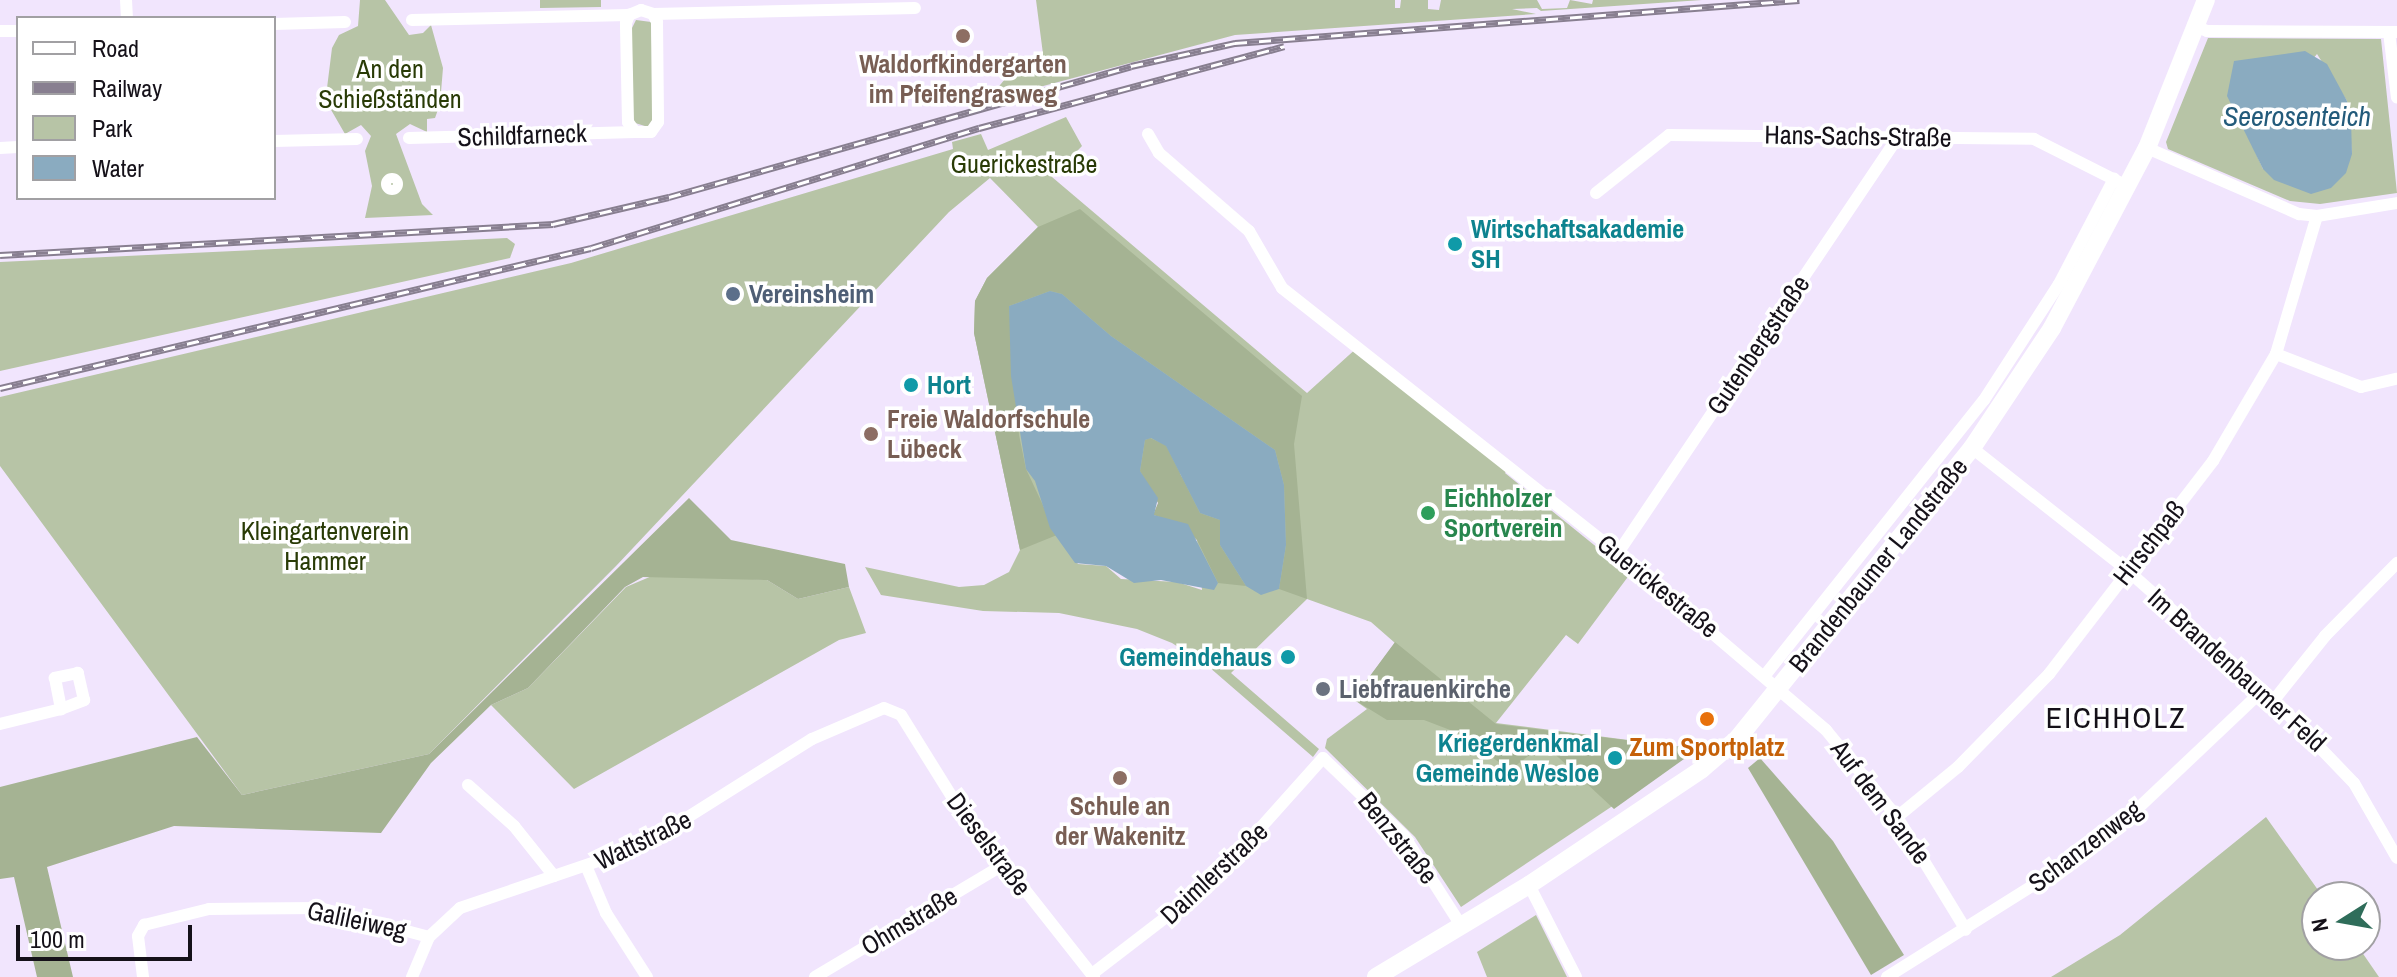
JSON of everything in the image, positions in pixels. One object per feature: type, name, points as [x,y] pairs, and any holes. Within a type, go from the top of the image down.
[{"type":"main road","name":"Brandenbaumer Landstraße","points":[[1376,977],[1529,885],[1713,761],[1773,680],[1972,448],[2075,292],[2122,183],[2147,148],[2206,0]]},
{"type":"street","points":[[412,20],[641,10],[915,8]]},
{"type":"street","points":[[641,10],[658,122],[651,132],[635,132],[628,122],[641,10]]},
{"type":"street","points":[[276,24],[345,22]]},
{"type":"street","points":[[2195,26],[2207,31],[2393,32],[2397,98]]},
{"type":"street","name":"Schildfarneck","points":[[409,138],[635,132]]},
{"type":"street","name":"Guerickestraße","points":[[1148,134],[1159,153],[1249,231],[1282,288],[1618,553],[1773,680]]},
{"type":"street","name":"Hans-Sachs-Straße","points":[[1596,193],[1669,135],[2034,139],[2122,183]]},
{"type":"street","name":"Gutenbergstraße","points":[[1618,553],[1898,137]]},
{"type":"street","points":[[276,141],[357,139]]},
{"type":"street","points":[[2147,148],[2273,206],[2317,216],[2397,203]]},
{"type":"street","name":"Brandenbaumer Landstraße","points":[[1773,680],[1977,410],[2122,183]]},
{"type":"street","name":"Hirschpaß","points":[[1897,817],[1958,767],[2049,674],[2213,461],[2276,354],[2317,216]]},
{"type":"street","points":[[2276,354],[2361,387],[2397,379]]},
{"type":"street","name":"Im Brandenbaumer Feld","points":[[1972,448],[2127,570],[2274,700],[2354,783],[2397,858]]},
{"type":"street","points":[[2274,700],[2325,636],[2397,563]]},
{"type":"street","name":"Auf dem Sande","points":[[1773,680],[1826,730],[1897,817],[1966,930]]},
{"type":"street","name":"Schanzenweg","points":[[1887,977],[2075,859],[2133,813],[2263,690]]},
{"type":"street","points":[[0,724],[61,709]]},
{"type":"street","name":"Dieselstraße","points":[[890,709],[901,715],[954,800],[1093,976]]},
{"type":"street","name":"Wattstraße","points":[[412,977],[429,937],[442,921],[482,897],[587,868],[668,834],[836,726],[890,709]]},
{"type":"street","name":"Benzstraße","points":[[1323,758],[1404,836],[1462,927]]},
{"type":"street","name":"Daimlerstraße","points":[[1093,976],[1213,881],[1323,758]]},
{"type":"street","points":[[468,785],[514,826],[554,876]]},
{"type":"street","name":"Ohmstraße","points":[[815,977],[1003,865]]},
{"type":"street","points":[[587,868],[611,922],[647,977]]},
{"type":"street","points":[[1529,885],[1576,977]]},
{"type":"street","name":"Galileiweg","points":[[143,977],[138,936],[144,925],[209,909],[291,906],[374,918],[429,937]]},
{"type":"green space","name":"An den Schießständen","points":[[360,0],[385,0],[409,35],[423,33],[431,25],[443,68],[440,104],[435,118],[427,119],[427,132],[410,124],[396,134],[422,204],[433,215],[365,218],[372,186],[365,151],[371,136],[361,125],[345,134],[330,108],[327,88],[332,48],[339,35],[358,26]]},
{"type":"green space","points":[[540,0],[601,0],[601,7],[540,8]]},
{"type":"green space","points":[[1036,0],[1395,0],[1395,8],[1400,8],[1401,0],[1428,0],[1428,9],[1439,10],[1441,0],[1537,0],[1542,9],[1567,8],[1570,0],[1592,4],[1593,0],[1702,0],[1541,11],[1537,8],[1512,9],[1536,14],[1235,35],[972,105],[972,98],[995,91],[1016,66],[1043,54]]},
{"type":"green space","points":[[636,20],[651,22],[655,117],[648,127],[632,122],[630,32]]},
{"type":"green space","points":[[2208,38],[2381,39],[2397,193],[2320,204],[2290,201],[2168,149],[2166,142]],"holes":[[[2317,54],[2347,101],[2352,154],[2263,169],[2248,136]]]},
{"type":"green space","name":"Kleingartenverein Hammer","points":[[1066,117],[1082,146],[1052,177],[1307,393],[1359,346],[1510,466],[1505,473],[1630,574],[1578,644],[1566,635],[1496,723],[1698,749],[1461,907],[1415,837],[1325,748],[1327,739],[1367,709],[1353,699],[1395,643],[1371,622],[1307,599],[1231,673],[1319,749],[1313,757],[1209,667],[1172,643],[1137,629],[1059,613],[983,611],[881,595],[865,567],[959,587],[984,585],[1009,572],[1020,550],[974,333],[975,301],[987,278],[1038,227],[990,178],[949,212],[617,565],[429,754],[242,795],[0,466],[0,397],[571,263],[953,149],[952,142],[981,134],[988,150]],"holes":[[[1275,450],[1146,487],[1197,540],[1202,590],[1177,582],[1121,579],[1106,566],[1078,564],[1040,507]]]},
{"type":"green space","points":[[1080,209],[1302,396],[1294,444],[1307,599],[1279,589],[1286,545],[1284,485],[1275,450],[1111,336],[1062,294],[1050,291],[1009,306],[1019,435],[1026,469],[1057,535],[1020,550],[974,333],[975,301],[987,278],[1038,227]]},
{"type":"green space","points":[[507,238],[515,244],[510,258],[0,371],[0,262]]},
{"type":"green space","points":[[1150,438],[1166,445],[1200,513],[1220,520],[1220,545],[1246,586],[1218,583],[1197,540],[1180,524],[1153,515],[1158,503],[1140,471],[1145,440]]},
{"type":"green space","points":[[689,498],[731,540],[845,564],[849,587],[798,599],[767,580],[643,577],[625,587],[528,688],[491,705],[431,763],[381,833],[174,826],[47,867],[73,977],[37,977],[14,877],[0,879],[0,787],[197,737],[242,795],[429,754]]},
{"type":"green space","points":[[659,573],[767,580],[798,599],[849,587],[866,633],[839,640],[574,789],[491,705],[528,688],[626,587]]},
{"type":"green space","points":[[1395,642],[1496,724],[1698,749],[1614,809],[1544,744],[1510,770],[1458,733],[1424,720],[1387,720],[1353,699]]},
{"type":"green space","points":[[1760,758],[1833,841],[1904,955],[1871,975],[1748,768]]},
{"type":"green space","points":[[2266,817],[2312,881],[2301,881],[2301,961],[2368,961],[2379,977],[2051,977],[2120,935]]},
{"type":"green space","points":[[1536,915],[1567,977],[1487,977],[1477,952]]},
{"type":"water","name":"Seerosenteich","points":[[2305,51],[2327,64],[2347,101],[2351,120],[2352,154],[2346,173],[2331,188],[2311,194],[2274,180],[2263,169],[2227,96],[2234,61]]},
{"type":"water","points":[[1050,291],[1062,294],[1111,336],[1275,450],[1284,485],[1286,545],[1279,589],[1261,595],[1246,586],[1220,545],[1220,520],[1200,513],[1166,446],[1151,438],[1145,440],[1140,471],[1158,498],[1154,515],[1188,524],[1218,583],[1214,590],[1161,580],[1134,583],[1106,566],[1075,563],[1050,528],[1035,481],[1026,469],[1011,376],[1009,306]]},
{"type":"railway","points":[[0,255],[553,224],[669,197],[1131,66],[1235,43],[1799,0]]},
{"type":"railway","points":[[0,388],[591,248],[979,128],[1284,46]]},
{"type":"place","name":"Waldorfkindergarten im Pfeifengrasweg","points":[[963,36]]},
{"type":"place","name":"Wirtschaftsakademie SH","points":[[1455,244]]},
{"type":"place","name":"Vereinsheim","points":[[733,294]]},
{"type":"place","name":"Hort","points":[[911,385]]},
{"type":"place","name":"Freie Waldorfschule Lübeck","points":[[871,434]]},
{"type":"place","name":"Eichholzer Sportverein","points":[[1428,513]]},
{"type":"place","name":"Gemeindehaus","points":[[1288,657]]},
{"type":"place","name":"Liebfrauenkirche","points":[[1323,689]]},
{"type":"place","name":"Zum Sportplatz","points":[[1707,719]]},
{"type":"place","name":"Kriegerdenkmal Gemeinde Wesloe","points":[[1615,758]]},
{"type":"place","name":"Schule an der Wakenitz","points":[[1120,778]]},
{"type":"district","name":"EICHHOLZ","points":[[2116,717]]}]
